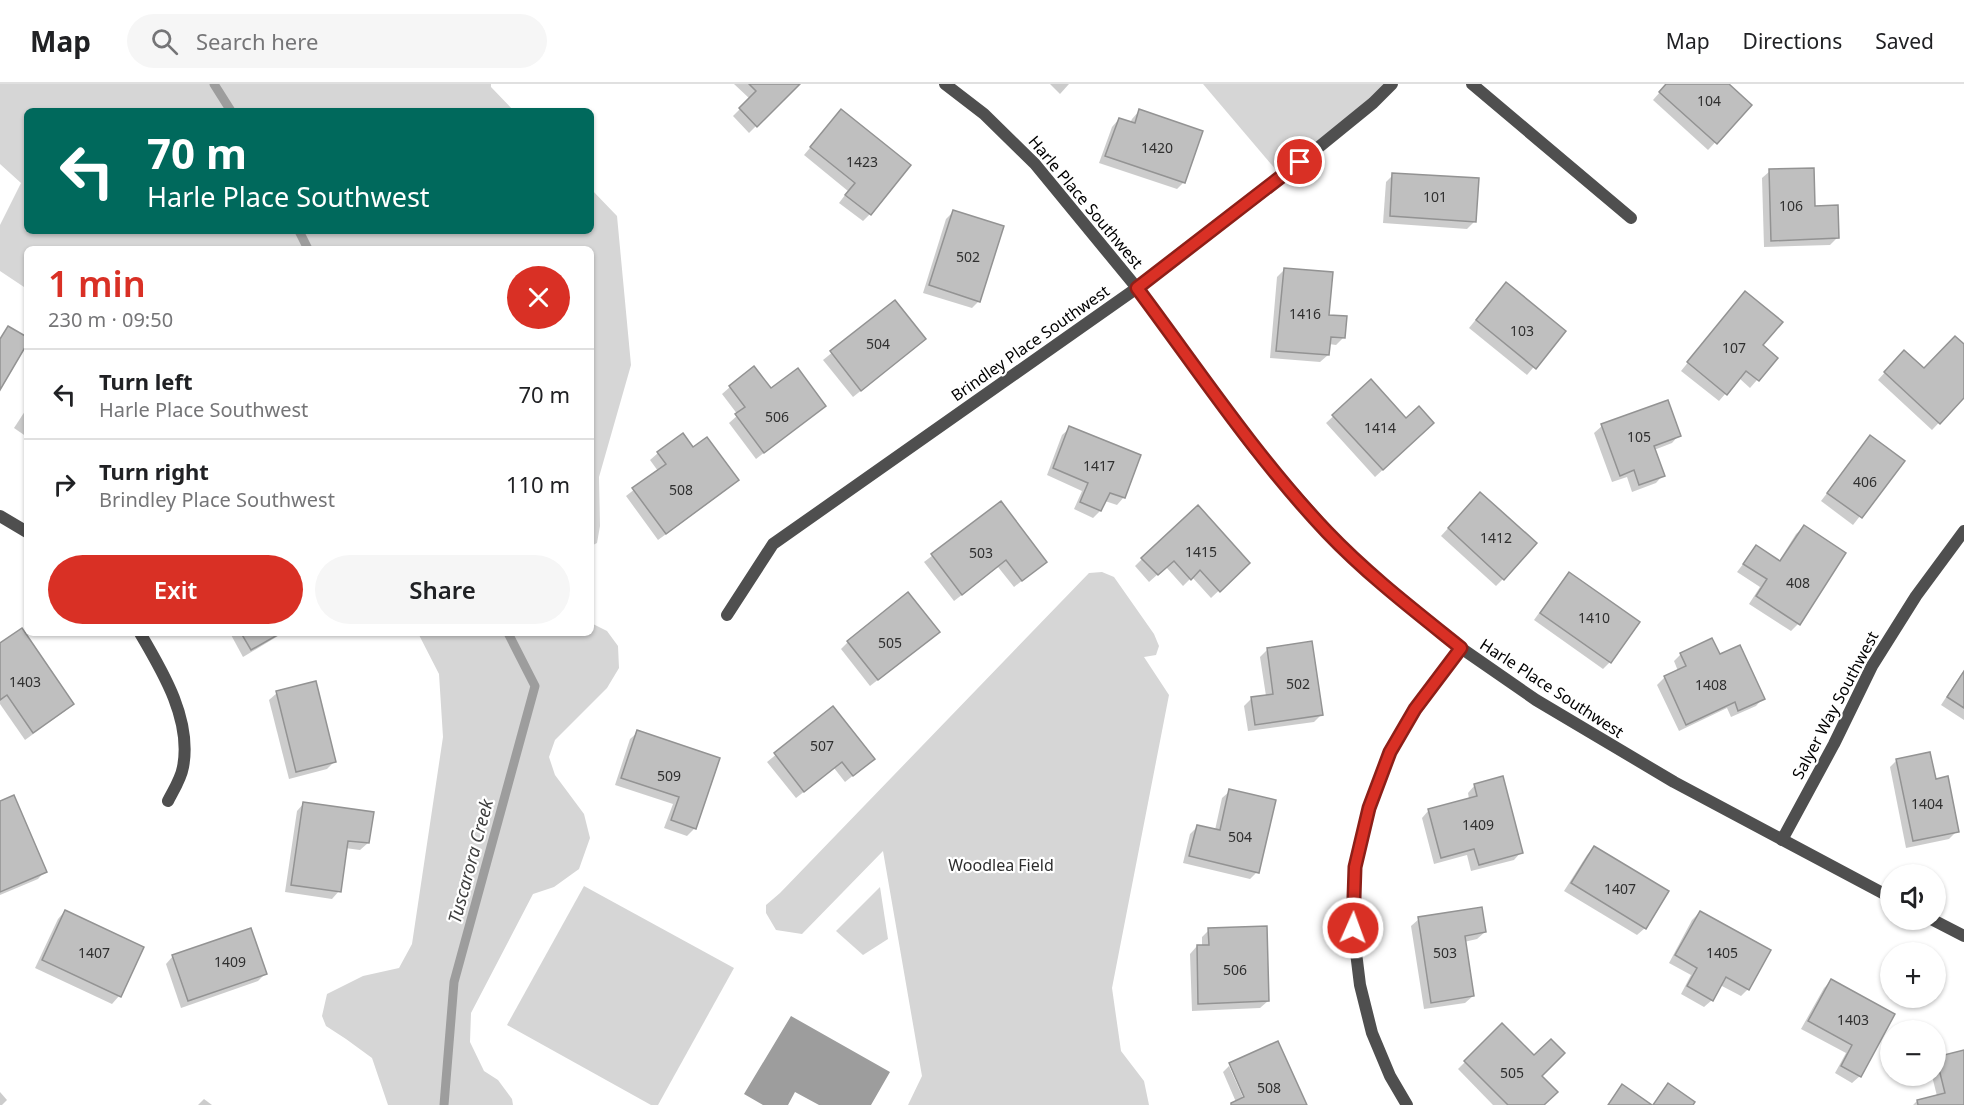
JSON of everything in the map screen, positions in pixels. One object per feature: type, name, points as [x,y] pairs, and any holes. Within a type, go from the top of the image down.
[{"type":"street","name":"Harle Place Southwest","points":[[945,84],[984,114],[1035,164],[1137,288],[1253,447],[1327,531],[1365,569],[1461,648],[1536,700],[1674,782],[1880,892]]},
{"type":"street","name":"Brindley Place Southwest","points":[[727,615],[772,544],[1137,288],[1282,177],[1373,103],[1392,84]]},
{"type":"street","points":[[1472,84],[1631,218]]},
{"type":"street","points":[[0,516],[24,530]]},
{"type":"street","name":"Salyer Way Southwest","points":[[1782,840],[1872,666],[1916,596],[1964,531]]},
{"type":"street","points":[[142,636],[164,672],[177,708],[185,742],[183,769],[168,801]]},
{"type":"street","points":[[1407,1105],[1390,1076],[1372,1033],[1360,986],[1353,928],[1355,867],[1369,808],[1390,752],[1418,704],[1461,648]]},
{"type":"street","points":[[1946,927],[1964,936]]},
{"type":"green space","points":[[0,84],[491,84],[491,87],[511,108],[24,108],[24,234],[594,234],[594,192],[617,216],[631,365],[599,477],[600,526],[597,543],[594,544],[594,246],[24,246],[24,287],[0,271],[0,225],[21,183],[0,164]]},
{"type":"green space","points":[[1203,84],[1388,84],[1282,177]]},
{"type":"green space","name":"Woodlea Field","points":[[1102,572],[1114,577],[1154,634],[1159,646],[1156,655],[1144,657],[1169,695],[1112,988],[1121,1051],[1144,1081],[1149,1105],[908,1105],[922,1076],[883,851],[802,934],[776,930],[766,913],[766,905],[1089,573]]},
{"type":"green space","points":[[594,624],[607,631],[618,646],[619,668],[607,688],[555,740],[549,757],[555,775],[584,814],[590,838],[579,869],[554,887],[533,894],[471,1013],[470,1042],[484,1071],[498,1080],[512,1099],[513,1105],[388,1105],[372,1058],[326,1026],[322,1016],[327,994],[363,976],[399,968],[412,944],[443,737],[439,674],[420,636],[594,636]]},
{"type":"green space","points":[[584,886],[734,968],[658,1105],[651,1105],[507,1025]]},
{"type":"green space","points":[[880,887],[888,939],[863,955],[836,931]]},
{"type":"shaded area","points":[[791,1016],[890,1072],[871,1105],[819,1105],[795,1092],[788,1105],[763,1105],[744,1094]]},
{"type":"building","points":[[749,84],[800,84],[757,127],[739,108],[756,91]]},
{"type":"building","points":[[1666,84],[1729,84],[1752,105],[1717,144],[1659,92]]},
{"type":"building","points":[[841,109],[911,165],[871,215],[845,195],[855,183],[810,147]]},
{"type":"building","points":[[1139,109],[1203,131],[1185,183],[1105,156],[1119,118],[1135,123]]},
{"type":"building","points":[[1814,168],[1815,206],[1838,205],[1839,238],[1771,241],[1769,169]]},
{"type":"building","points":[[1392,173],[1479,178],[1476,222],[1390,216]]},
{"type":"building","points":[[953,210],[1004,226],[980,302],[929,285]]},
{"type":"building","points":[[1284,268],[1333,272],[1329,315],[1347,316],[1345,338],[1331,337],[1329,355],[1276,351]]},
{"type":"building","points":[[1506,282],[1566,331],[1536,369],[1476,320]]},
{"type":"building","points":[[1745,291],[1783,322],[1763,345],[1778,358],[1759,381],[1746,371],[1727,395],[1687,362]]},
{"type":"building","points":[[895,300],[926,339],[861,391],[830,351]]},
{"type":"building","points":[[8,326],[24,335],[24,349],[0,390],[0,339]]},
{"type":"building","points":[[1955,336],[1964,344],[1964,398],[1940,424],[1884,372],[1904,350],[1924,368]]},
{"type":"building","points":[[754,366],[771,388],[798,368],[826,406],[764,453],[735,414],[745,407],[729,386]]},
{"type":"building","points":[[1371,379],[1406,418],[1419,406],[1434,423],[1383,470],[1332,415]]},
{"type":"building","points":[[1668,400],[1681,436],[1654,446],[1665,476],[1639,485],[1634,470],[1620,476],[1601,424]]},
{"type":"building","points":[[1069,426],[1141,455],[1125,498],[1110,493],[1101,511],[1080,502],[1088,483],[1053,468]]},
{"type":"building","points":[[683,433],[693,447],[707,437],[739,480],[666,534],[632,488],[666,464],[657,452]]},
{"type":"building","points":[[1870,435],[1905,461],[1862,518],[1827,493]]},
{"type":"building","points":[[1480,492],[1537,543],[1504,580],[1448,528]]},
{"type":"building","points":[[1001,501],[1047,562],[1022,581],[1006,560],[962,595],[931,554]]},
{"type":"building","points":[[1198,505],[1250,563],[1220,592],[1200,570],[1191,580],[1174,561],[1158,575],[1141,558]]},
{"type":"building","points":[[1804,525],[1846,553],[1800,625],[1756,596],[1767,579],[1743,564],[1756,545],[1780,561]]},
{"type":"building","points":[[1569,572],[1640,622],[1611,663],[1540,613]]},
{"type":"building","points":[[908,592],[940,632],[878,680],[847,641]]},
{"type":"building","points":[[22,628],[24,636],[27,636],[74,704],[33,733],[7,695],[0,700],[0,643]]},
{"type":"building","points":[[243,636],[276,636],[251,650]]},
{"type":"building","points":[[1712,638],[1720,654],[1740,645],[1765,699],[1738,711],[1735,702],[1686,725],[1664,676],[1686,666],[1680,653]]},
{"type":"building","points":[[1312,641],[1323,715],[1255,725],[1251,697],[1273,694],[1267,648]]},
{"type":"building","points":[[1964,671],[1964,708],[1947,697]]},
{"type":"building","points":[[316,681],[336,762],[296,772],[276,691]]},
{"type":"building","points":[[833,706],[875,759],[853,776],[842,762],[804,792],[774,753]]},
{"type":"building","points":[[637,730],[720,758],[696,829],[671,820],[679,797],[621,778]]},
{"type":"building","points":[[1930,752],[1936,779],[1948,776],[1959,832],[1913,841],[1896,759]]},
{"type":"building","points":[[1503,776],[1523,853],[1479,865],[1474,849],[1441,858],[1428,809],[1477,796],[1474,784]]},
{"type":"building","points":[[1229,789],[1276,800],[1259,873],[1189,856],[1197,825],[1220,830]]},
{"type":"building","points":[[14,795],[47,872],[0,892],[0,801]]},
{"type":"building","points":[[303,802],[374,812],[369,843],[348,841],[341,892],[291,885]]},
{"type":"building","points":[[1594,846],[1669,891],[1646,929],[1571,883]]},
{"type":"building","points":[[1482,907],[1486,932],[1465,936],[1474,996],[1431,1003],[1418,917]]},
{"type":"building","points":[[65,910],[144,947],[121,997],[42,960]]},
{"type":"building","points":[[1700,911],[1771,950],[1749,990],[1726,977],[1713,1001],[1687,986],[1697,968],[1675,955]]},
{"type":"building","points":[[1267,926],[1269,1001],[1198,1004],[1197,945],[1209,945],[1208,928]]},
{"type":"building","points":[[251,928],[267,974],[188,1001],[172,955]]},
{"type":"building","points":[[1831,979],[1880,1006],[1880,1008],[1895,1014],[1892,1020],[1880,1020],[1880,1042],[1861,1077],[1841,1066],[1852,1045],[1808,1021]]},
{"type":"building","points":[[1502,1023],[1534,1055],[1551,1039],[1565,1053],[1542,1076],[1558,1092],[1544,1105],[1508,1105],[1464,1061]]},
{"type":"building","points":[[1278,1041],[1307,1105],[1231,1105],[1244,1097],[1229,1063]]},
{"type":"building","points":[[1964,1050],[1964,1105],[1918,1105],[1917,1100],[1945,1093],[1943,1086],[1946,1086],[1946,1054]]},
{"type":"building","points":[[1668,1083],[1695,1102],[1693,1105],[1653,1105]]},
{"type":"building","points":[[1622,1084],[1652,1105],[1608,1105]]},
{"type":"waterway","name":"Tuscarora Creek","points":[[214,84],[229,108]]},
{"type":"waterway","name":"Tuscarora Creek","points":[[300,234],[306,246]]},
{"type":"waterway","name":"Tuscarora Creek","points":[[444,1105],[454,982],[535,686],[510,636]]},
{"type":"route","points":[[1300,162],[1137,288],[1221,400],[1253,447],[1327,531],[1365,569],[1461,648],[1415,709],[1390,752],[1369,808],[1355,867],[1353,928]]}]
